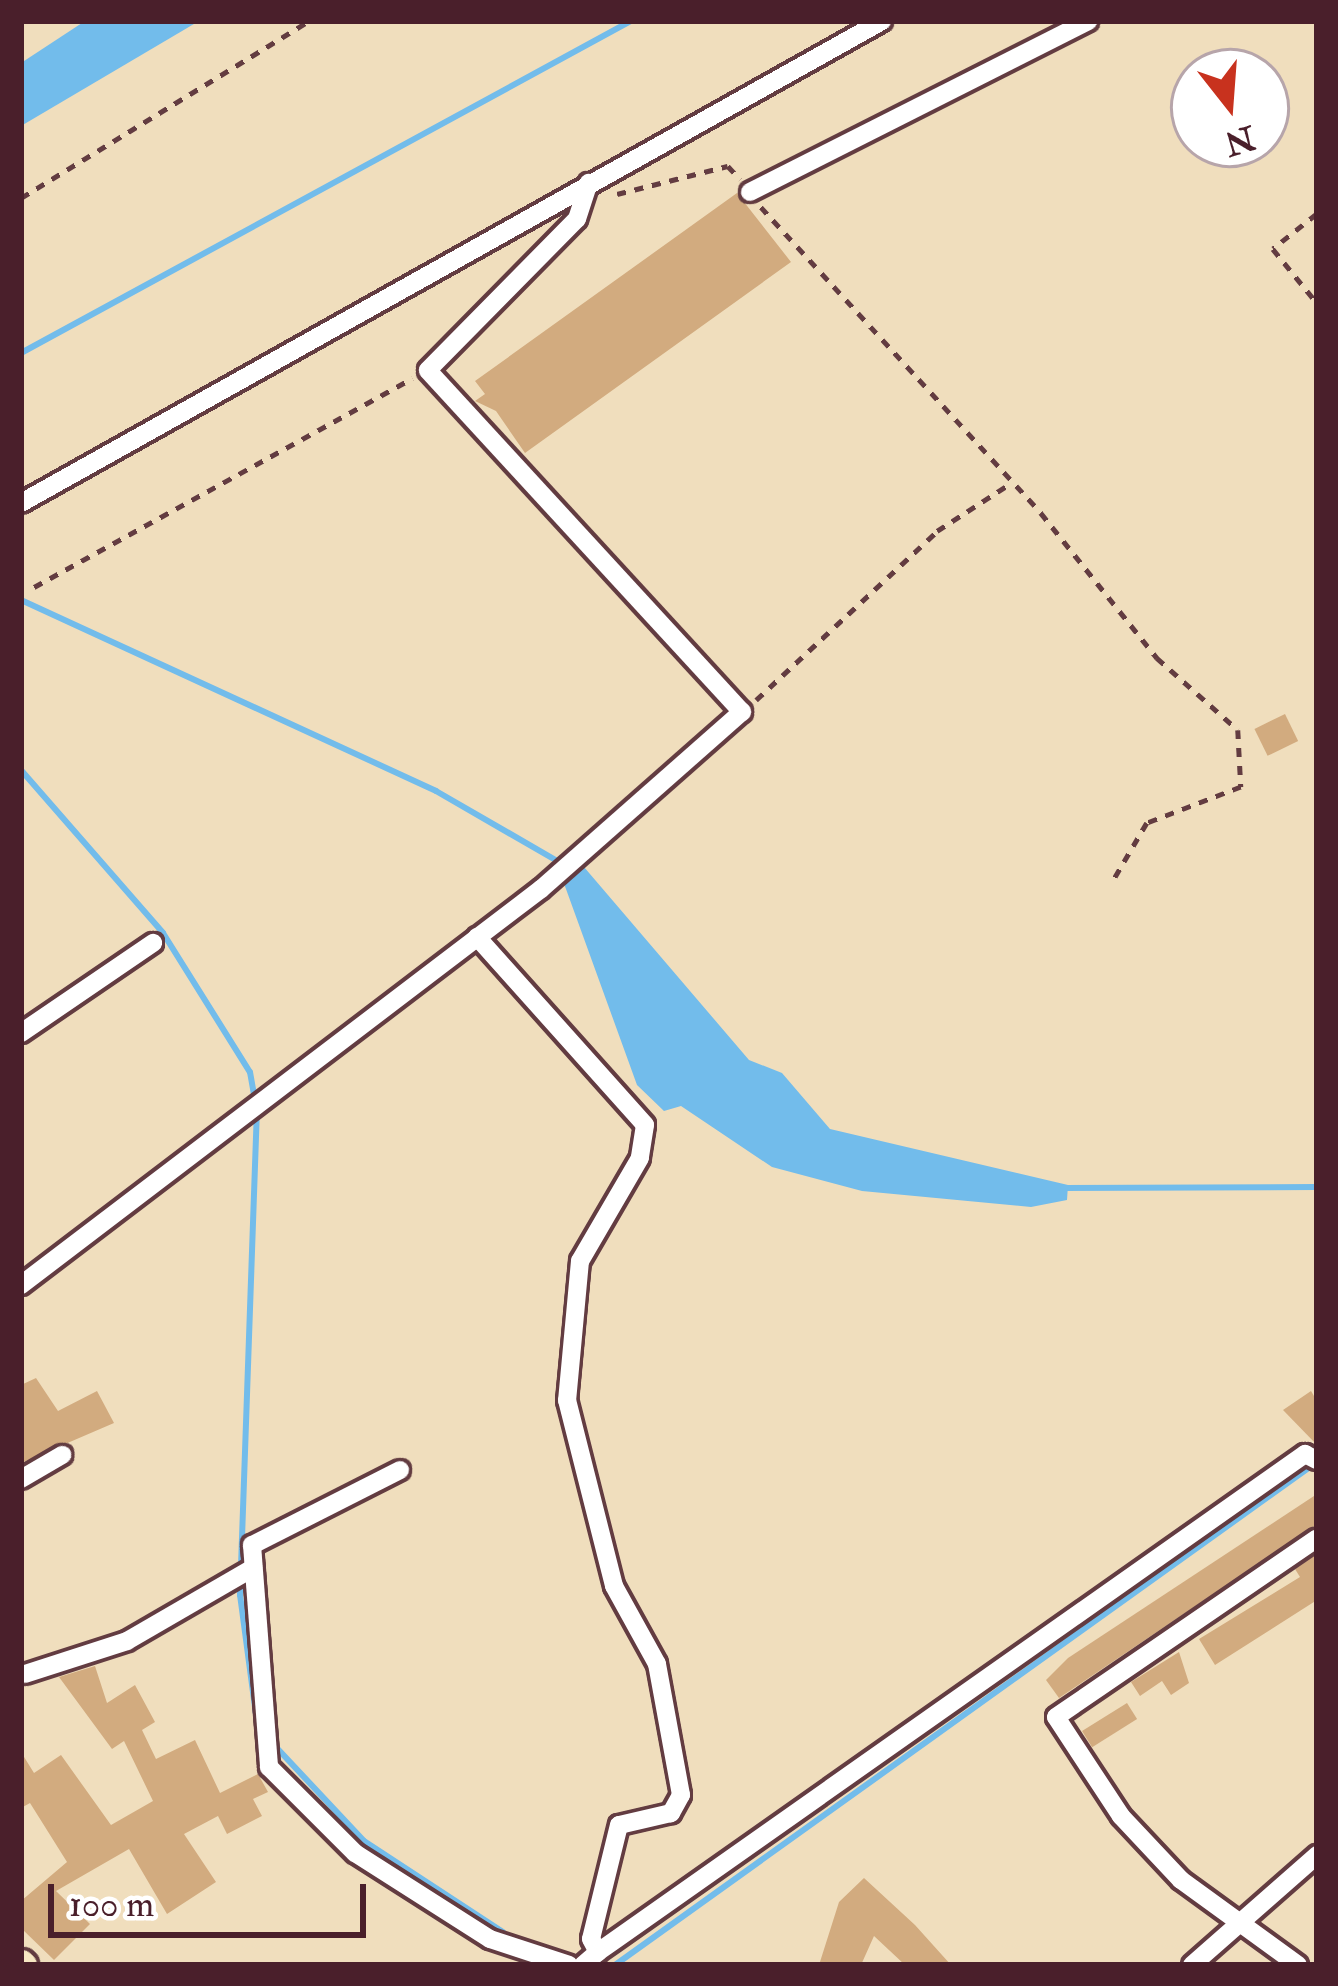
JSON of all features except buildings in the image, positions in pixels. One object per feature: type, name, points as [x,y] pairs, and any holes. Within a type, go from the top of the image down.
[{"type":"street","points":[[21,503],[882,21]]},
{"type":"street","points":[[750,192],[1088,21]]},
{"type":"street","points":[[21,1285],[297,1083],[575,861],[742,712],[428,370],[591,188]]},
{"type":"street","points":[[477,937],[645,1125],[640,1158],[580,1261],[567,1400],[614,1586],[657,1664],[681,1795],[671,1813],[619,1825],[590,1958]]},
{"type":"street","points":[[21,1034],[153,943]]},
{"type":"street","points":[[21,1479],[62,1455]]},
{"type":"street","points":[[590,1958],[1315,1458]]},
{"type":"street","points":[[400,1470],[351,1502],[262,1532],[253,1568],[269,1767],[356,1853],[490,1939],[569,1965]]},
{"type":"street","points":[[1298,1965],[1243,1924],[1121,1816],[1056,1717],[1317,1538]]},
{"type":"street","points":[[22,1673],[127,1641],[253,1568]]},
{"type":"street","points":[[1192,1965],[1317,1855]]},
{"type":"path","points":[[21,198],[309,21]]},
{"type":"path","points":[[591,188],[728,166],[1011,483],[1148,648],[1238,730],[1240,787],[1147,824],[1113,880]]},
{"type":"path","points":[[1317,214],[1274,249],[1317,303]]},
{"type":"path","points":[[34,587],[428,370]]},
{"type":"path","points":[[742,712],[937,530],[1011,483]]},
{"type":"water","points":[[85,21],[199,21],[21,126],[21,63]]},
{"type":"water","points":[[584,867],[749,1060],[782,1073],[830,1129],[1068,1185],[1067,1200],[1031,1207],[862,1191],[772,1167],[681,1106],[664,1111],[637,1085],[562,878]]},
{"type":"waterway","points":[[21,353],[631,21]]},
{"type":"waterway","points":[[21,600],[436,791],[564,865]]},
{"type":"waterway","points":[[21,770],[163,933],[250,1072],[255,1100]]},
{"type":"waterway","points":[[257,1113],[240,1595],[257,1722]]},
{"type":"waterway","points":[[1063,1188],[1317,1187]]},
{"type":"waterway","points":[[615,1965],[1314,1464]]},
{"type":"waterway","points":[[275,1746],[364,1841],[503,1932]]}]
